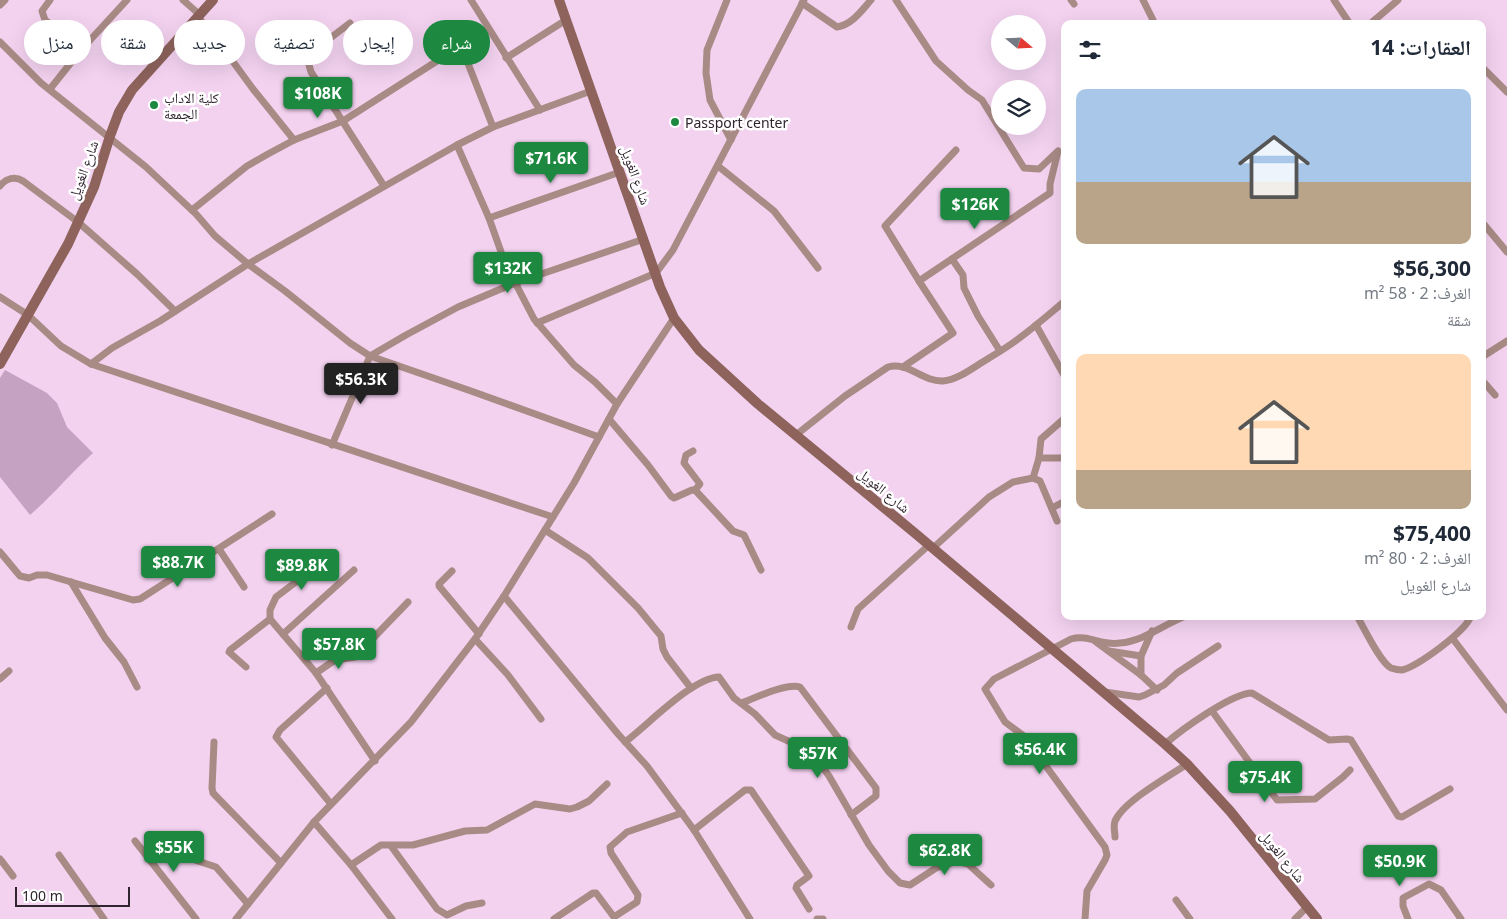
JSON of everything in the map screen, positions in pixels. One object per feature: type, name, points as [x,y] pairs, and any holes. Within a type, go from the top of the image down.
[{"type":"street","points":[[0,5],[5,0]]},
{"type":"street","points":[[44,20],[42,11],[50,0]]},
{"type":"street","points":[[91,39],[127,0]]},
{"type":"street","points":[[184,0],[212,32],[253,89],[294,140]]},
{"type":"street","name":"شارع الغويل","points":[[0,364],[68,244],[94,187],[119,112],[132,90],[213,0]]},
{"type":"street","points":[[470,0],[482,20]]},
{"type":"street","name":"شارع الغويل","points":[[559,0],[660,287],[674,318],[699,350],[758,404],[1053,648],[1187,764],[1230,811],[1317,919]]},
{"type":"street","points":[[726,0],[707,50],[706,73],[710,100],[731,140]]},
{"type":"street","points":[[537,323],[656,273],[673,250],[803,2],[837,27],[844,26],[854,19],[871,0]]},
{"type":"street","points":[[896,0],[936,61],[982,100],[1024,168],[1039,168],[1058,150],[1050,184],[1050,193],[919,282]]},
{"type":"street","points":[[1143,0],[1153,20]]},
{"type":"street","points":[[1334,0],[1347,20]]},
{"type":"street","points":[[1375,20],[1398,0]]},
{"type":"street","points":[[506,58],[566,20]]},
{"type":"street","points":[[343,28],[312,52],[309,65],[311,72],[384,186]]},
{"type":"street","points":[[490,34],[540,110]]},
{"type":"street","points":[[0,42],[50,89],[146,167],[192,210],[215,236],[350,343],[370,356],[600,437]]},
{"type":"street","points":[[50,89],[69,65]]},
{"type":"street","points":[[192,210],[247,166],[294,140],[343,121],[431,65]]},
{"type":"street","points":[[469,65],[493,127]]},
{"type":"street","points":[[1486,70],[1507,92]]},
{"type":"street","points":[[91,364],[112,348],[175,311],[248,264],[457,145],[493,127],[591,91]]},
{"type":"street","points":[[457,145],[505,263],[537,323],[574,365],[617,404]]},
{"type":"street","points":[[903,367],[953,333],[885,226],[956,150]]},
{"type":"street","points":[[718,166],[774,211],[818,268]]},
{"type":"street","points":[[488,218],[620,172]]},
{"type":"street","points":[[0,186],[3,182],[17,178],[78,222],[175,311]]},
{"type":"street","points":[[1486,227],[1507,252]]},
{"type":"street","points":[[332,445],[370,356],[406,334],[458,307],[515,283],[644,239]]},
{"type":"street","points":[[952,260],[963,275],[964,288],[978,316],[1000,351]]},
{"type":"street","points":[[0,298],[28,315],[62,346],[91,364],[553,517]]},
{"type":"street","points":[[796,435],[845,396],[888,367],[896,365],[921,376],[943,381],[955,378],[1014,342],[1061,304]]},
{"type":"street","points":[[236,919],[314,822],[411,722],[477,637],[553,517],[617,404],[674,318]]},
{"type":"street","points":[[1036,324],[1061,370]]},
{"type":"street","points":[[1486,354],[1507,341]]},
{"type":"street","points":[[1486,385],[1495,395]]},
{"type":"street","points":[[609,419],[648,464],[671,496],[677,498],[695,490],[700,484],[684,463],[686,455],[694,452]]},
{"type":"street","points":[[1033,478],[1039,458],[1040,439],[1061,421]]},
{"type":"street","points":[[1039,458],[1061,458]]},
{"type":"street","points":[[851,626],[858,609],[989,497],[1013,482],[1033,478],[1040,481],[1057,521]]},
{"type":"street","points":[[695,490],[733,531],[744,534],[762,570]]},
{"type":"street","points":[[1052,508],[1061,503]]},
{"type":"street","points":[[0,552],[24,579],[42,574],[133,600],[140,599],[272,514]]},
{"type":"street","points":[[545,530],[588,558],[638,608],[661,636],[663,649],[667,657],[691,688]]},
{"type":"street","points":[[218,549],[244,587]]},
{"type":"street","points":[[325,560],[276,597],[270,610],[270,620],[316,672],[375,761]]},
{"type":"street","points":[[283,634],[354,570]]},
{"type":"street","points":[[452,571],[439,586],[541,719]]},
{"type":"street","points":[[71,582],[105,638],[124,662],[137,687]]},
{"type":"street","points":[[504,596],[647,766],[694,830],[750,919]]},
{"type":"street","points":[[316,672],[335,660],[355,657],[408,602]]},
{"type":"street","points":[[246,667],[229,652],[230,650],[270,620]]},
{"type":"street","points":[[1085,919],[1087,891],[1105,860],[1107,855],[1105,847],[1024,736],[1005,722],[985,689],[994,679],[1071,639],[1080,636],[1107,644],[1122,643],[1133,641],[1177,620]]},
{"type":"street","points":[[1359,620],[1387,665],[1396,670],[1403,670],[1453,639],[1468,620]]},
{"type":"street","points":[[1141,675],[1140,656],[1152,631]]},
{"type":"street","points":[[1092,639],[1141,675],[1157,690]]},
{"type":"street","points":[[1453,639],[1507,710]]},
{"type":"street","points":[[1105,692],[1139,697],[1157,690],[1177,673],[1218,646]]},
{"type":"street","points":[[1107,651],[1140,656]]},
{"type":"street","points":[[0,679],[8,671]]},
{"type":"street","points":[[625,742],[691,688],[707,680],[719,678],[734,698],[755,714],[775,735],[808,750],[814,755],[829,776],[869,845],[888,871],[903,885],[910,885],[936,868],[957,861],[968,864],[991,885]]},
{"type":"street","points":[[741,703],[793,686],[800,687],[876,788],[876,796],[851,815]]},
{"type":"street","points":[[327,688],[280,730],[276,737],[331,804]]},
{"type":"street","points":[[1165,744],[1212,711],[1246,694],[1252,693],[1329,740],[1351,740],[1398,816],[1402,817],[1450,789]]},
{"type":"street","points":[[1212,711],[1277,800],[1315,799],[1350,770]]},
{"type":"street","points":[[214,742],[213,793],[281,863]]},
{"type":"street","points":[[1115,837],[1114,826],[1116,819],[1127,807],[1141,794],[1187,764]]},
{"type":"street","points":[[351,865],[381,845],[413,845],[465,830],[487,830],[535,804],[570,809],[577,808],[589,801],[607,784]]},
{"type":"street","points":[[694,830],[745,790],[751,790],[809,876],[797,885],[796,888],[809,909]]},
{"type":"street","points":[[554,919],[593,893],[596,893],[614,917],[637,902],[638,895],[610,853],[610,847],[623,834],[682,813]]},
{"type":"street","points":[[314,822],[351,865],[392,919]]},
{"type":"street","points":[[135,841],[196,919]]},
{"type":"street","points":[[391,846],[437,909],[443,913],[451,914],[466,906],[482,902]]},
{"type":"street","points":[[59,855],[104,919]]},
{"type":"street","points":[[0,859],[13,876]]},
{"type":"street","points":[[192,859],[216,866],[248,904]]},
{"type":"street","points":[[1408,919],[1403,906],[1403,898],[1429,884],[1441,890],[1461,919]]},
{"type":"street","points":[[1176,900],[1190,919]]},
{"type":"street","points":[[1295,919],[1307,908]]},
{"type":"street","points":[[817,919],[823,919]]},
{"type":"shaded area","points":[[5,370],[47,393],[57,403],[67,427],[93,453],[30,515],[0,477],[0,378]]},
{"type":"place","name":"كلية اﻻداب الجمعة","points":[[154,105]]},
{"type":"place","name":"Passport center","points":[[675,122]]}]
